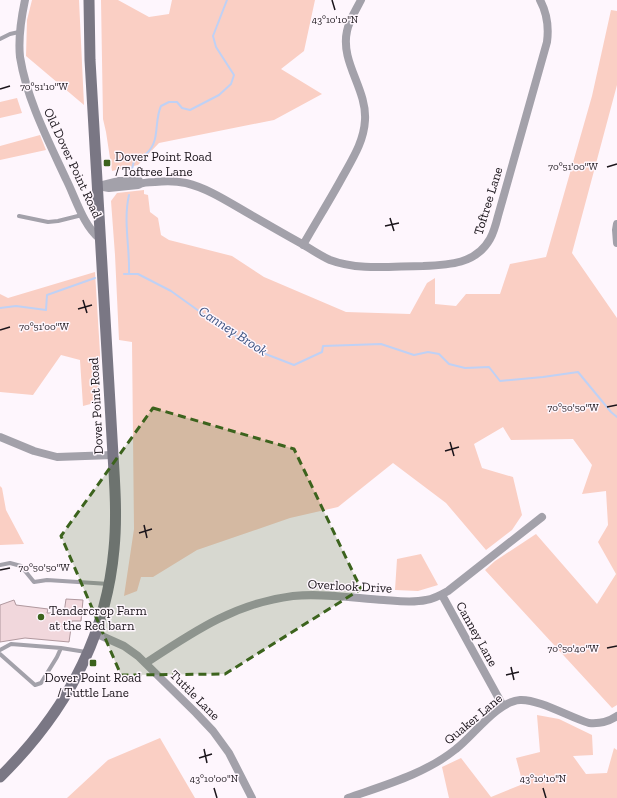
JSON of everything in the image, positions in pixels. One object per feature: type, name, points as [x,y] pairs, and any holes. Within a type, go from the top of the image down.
[{"type":"main road","name":"Dover Point Road","points":[[0,778],[33,743],[48,724],[74,683],[95,634],[109,584],[114,550],[113,455],[90,60],[89,0]]},
{"type":"street","name":"Old Dover Point Road","points":[[25,0],[20,32],[20,57],[30,95],[42,126],[82,214],[92,232],[100,239]]},
{"type":"street","points":[[303,245],[354,157],[363,134],[365,119],[364,102],[352,70],[346,46],[347,30],[361,0]]},
{"type":"street","name":"Toftree Lane","points":[[98,186],[119,181],[137,181],[141,183],[185,183],[229,202],[329,260],[344,264],[360,266],[451,264],[466,260],[480,252],[490,239],[498,216],[546,42],[548,26],[540,0]]},
{"type":"street","points":[[617,224],[617,243]]},
{"type":"street","points":[[0,437],[41,454],[57,457],[113,455]]},
{"type":"street","name":"Overlook Drive","points":[[146,663],[202,627],[224,615],[247,606],[270,600],[294,596],[319,595],[410,602],[428,600],[442,595],[542,517]]},
{"type":"street","name":"Canney Lane","points":[[442,595],[503,706]]},
{"type":"street","name":"Tuttle Lane","points":[[95,634],[124,646],[146,663],[196,713],[221,741],[237,767],[252,798]]},
{"type":"street","name":"Quaker Lane","points":[[348,798],[410,776],[439,761],[464,743],[503,706],[515,700],[528,700],[597,724],[617,716]]},
{"type":"lane","points":[[0,39],[10,34],[20,32]]},
{"type":"lane","points":[[19,216],[48,222],[58,221],[82,214]]},
{"type":"lane","points":[[0,565],[10,563],[21,566],[34,582],[47,580],[109,584]]},
{"type":"lane","points":[[0,650],[10,644],[61,648],[88,652]]},
{"type":"lane","points":[[0,654],[33,684],[38,685],[41,683],[61,648]]},
{"type":"highlighted area","points":[[153,408],[294,449],[361,589],[225,674],[121,675],[61,536]]},
{"type":"shaded area","points":[[32,0],[79,0],[84,105],[26,56],[27,20]]},
{"type":"shaded area","points":[[101,0],[118,0],[149,17],[169,14],[172,0],[315,0],[304,51],[281,69],[322,94],[274,120],[159,143],[138,165],[112,171],[103,119]]},
{"type":"shaded area","points":[[611,10],[617,11],[617,85],[572,253],[617,318],[617,705],[612,708],[485,570],[495,561],[536,534],[597,604],[616,574],[598,542],[608,525],[606,491],[582,494],[592,465],[573,439],[511,440],[503,427],[474,444],[482,468],[513,477],[522,515],[512,530],[486,550],[446,503],[393,463],[338,507],[290,518],[197,550],[153,577],[141,577],[137,591],[124,596],[134,529],[132,342],[119,340],[111,201],[117,193],[144,190],[144,194],[148,195],[150,212],[158,218],[161,235],[169,240],[232,256],[264,277],[346,312],[410,314],[427,283],[435,278],[435,304],[456,306],[466,294],[500,294],[510,264],[546,257],[592,96]]},
{"type":"shaded area","points":[[17,98],[22,113],[0,118],[0,102]]},
{"type":"shaded area","points":[[40,135],[46,150],[0,160],[0,146]]},
{"type":"shaded area","points":[[95,272],[100,353],[98,402],[83,406],[80,360],[61,355],[33,395],[0,392],[0,294],[8,298]]},
{"type":"shaded area","points":[[0,486],[2,488],[6,510],[24,544],[0,545]]},
{"type":"shaded area","points":[[421,554],[438,585],[418,591],[395,590],[397,559]]},
{"type":"shaded area","points":[[537,715],[559,719],[592,735],[593,755],[573,756],[586,774],[607,773],[614,748],[617,750],[617,798],[449,798],[442,767],[461,758],[491,797],[523,784],[516,758],[540,752]]},
{"type":"shaded area","points":[[160,738],[195,798],[67,798],[108,760]]},
{"type":"building","name":"Tendercrop Farm at the Red barn","points":[[66,599],[83,600],[81,621],[72,621],[69,642],[25,638],[0,642],[0,605],[14,600],[16,605],[48,609],[47,613],[64,613]]},
{"type":"waterway","points":[[132,169],[134,161],[143,156],[152,147],[156,136],[161,106],[169,102],[177,102],[182,108],[190,110],[219,95],[231,84],[234,75],[216,47],[213,36],[227,0]]},
{"type":"waterway","points":[[129,195],[127,205],[127,225],[129,274]]},
{"type":"waterway","name":"Canney Brook","points":[[124,274],[138,274],[171,291],[217,324],[263,353],[294,365],[322,352],[323,346],[381,344],[414,355],[428,352],[439,354],[449,364],[465,368],[489,367],[500,381],[578,372],[611,412],[617,417]]},
{"type":"waterway","name":"Canney Brook","points":[[0,308],[16,306],[46,310],[47,295],[95,278]]},
{"type":"place","name":"Dover Point Road / Toftree Lane","points":[[107,163]]},
{"type":"place","name":"Tendercrop Farm at the Red barn","points":[[41,617]]},
{"type":"place","name":"Dover Point Road / Tuttle Lane","points":[[93,663]]}]
